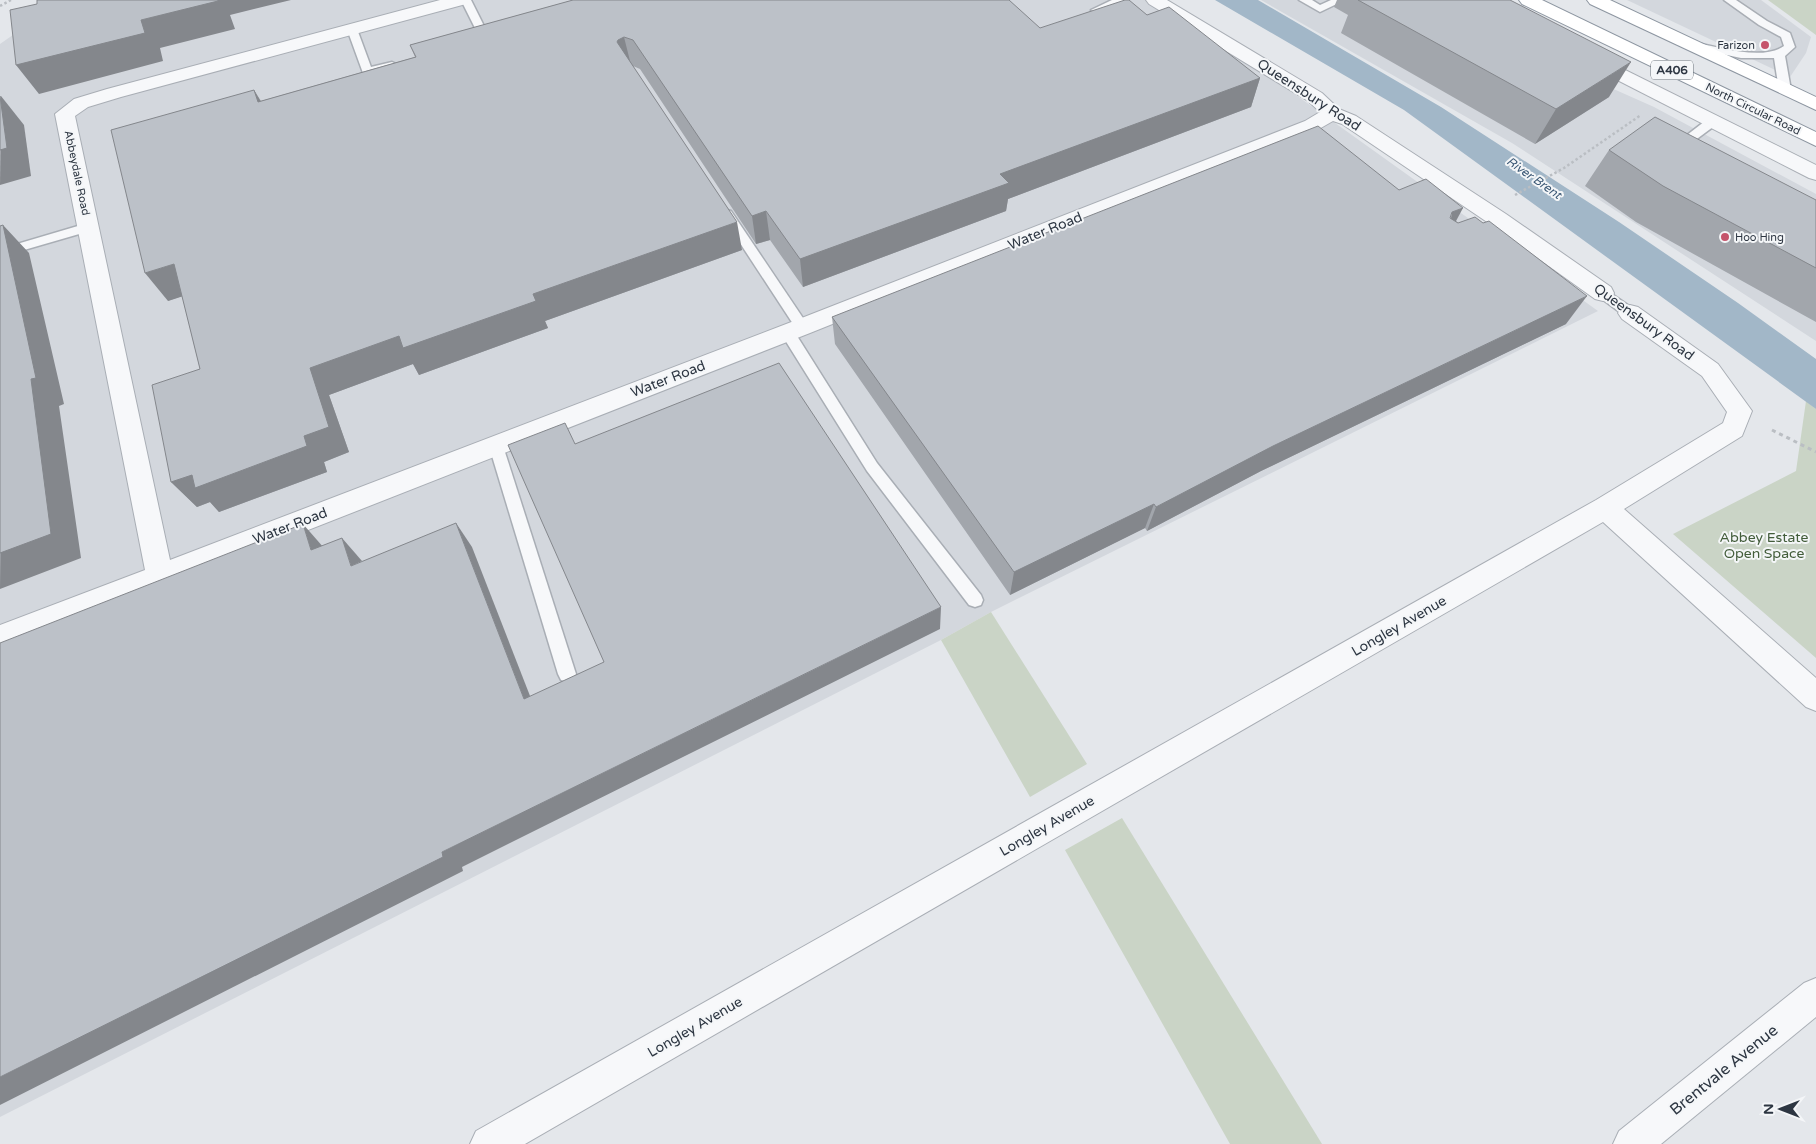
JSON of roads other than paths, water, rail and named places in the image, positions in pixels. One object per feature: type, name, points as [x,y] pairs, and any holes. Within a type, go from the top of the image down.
[{"type":"highway","name":"North Circular Road","points":[[1528,0],[1816,140]]},
{"type":"highway","name":"A406","points":[[1596,0],[1816,104]]},
{"type":"street","name":"Abbeydale Road","points":[[160,576],[65,114],[81,103],[114,93],[460,0]]},
{"type":"street","name":"Queensbury Road","points":[[1155,0],[1315,97],[1332,113],[1348,120],[1490,224],[1596,294]]},
{"type":"street","points":[[1572,49],[1816,173]]},
{"type":"street","name":"Water Road","points":[[0,638],[794,330],[1312,125],[1332,113]]},
{"type":"street","name":"Queensbury Road","points":[[1605,508],[1733,429],[1740,411],[1710,370],[1630,313]]},
{"type":"street","points":[[1605,508],[1816,697]]},
{"type":"street","name":"Longley Avenue","points":[[489,1144],[1605,508]]},
{"type":"street","name":"Brentvale Avenue","points":[[1632,1144],[1816,995]]},
{"type":"lane","points":[[466,0],[481,41],[500,37]]},
{"type":"lane","points":[[1096,10],[1121,0]]},
{"type":"lane","points":[[1304,0],[1320,9],[1340,0]]},
{"type":"lane","points":[[1688,44],[1741,55],[1779,55],[1790,47],[1786,35],[1763,23],[1729,0]]},
{"type":"lane","points":[[352,29],[368,71],[404,62]]},
{"type":"lane","points":[[1779,55],[1780,74],[1786,90]]},
{"type":"lane","points":[[1699,154],[1682,145],[1713,121]]},
{"type":"lane","points":[[720,203],[872,466],[975,600]]},
{"type":"lane","points":[[0,253],[88,227]]},
{"type":"lane","name":"Queensbury Road","points":[[1596,294],[1630,313]]},
{"type":"lane","points":[[496,446],[567,674]]},
{"type":"water","name":"River Brent","points":[[1215,0],[1258,0],[1441,107],[1619,222],[1816,359],[1816,409],[1404,110]]},
{"type":"place","name":"Farizon","points":[[1765,45]]},
{"type":"place","name":"Hoo Hing","points":[[1725,237]]},
{"type":"park label","name":"Abbey Estate Open Space","points":[[1764,546]]}]
